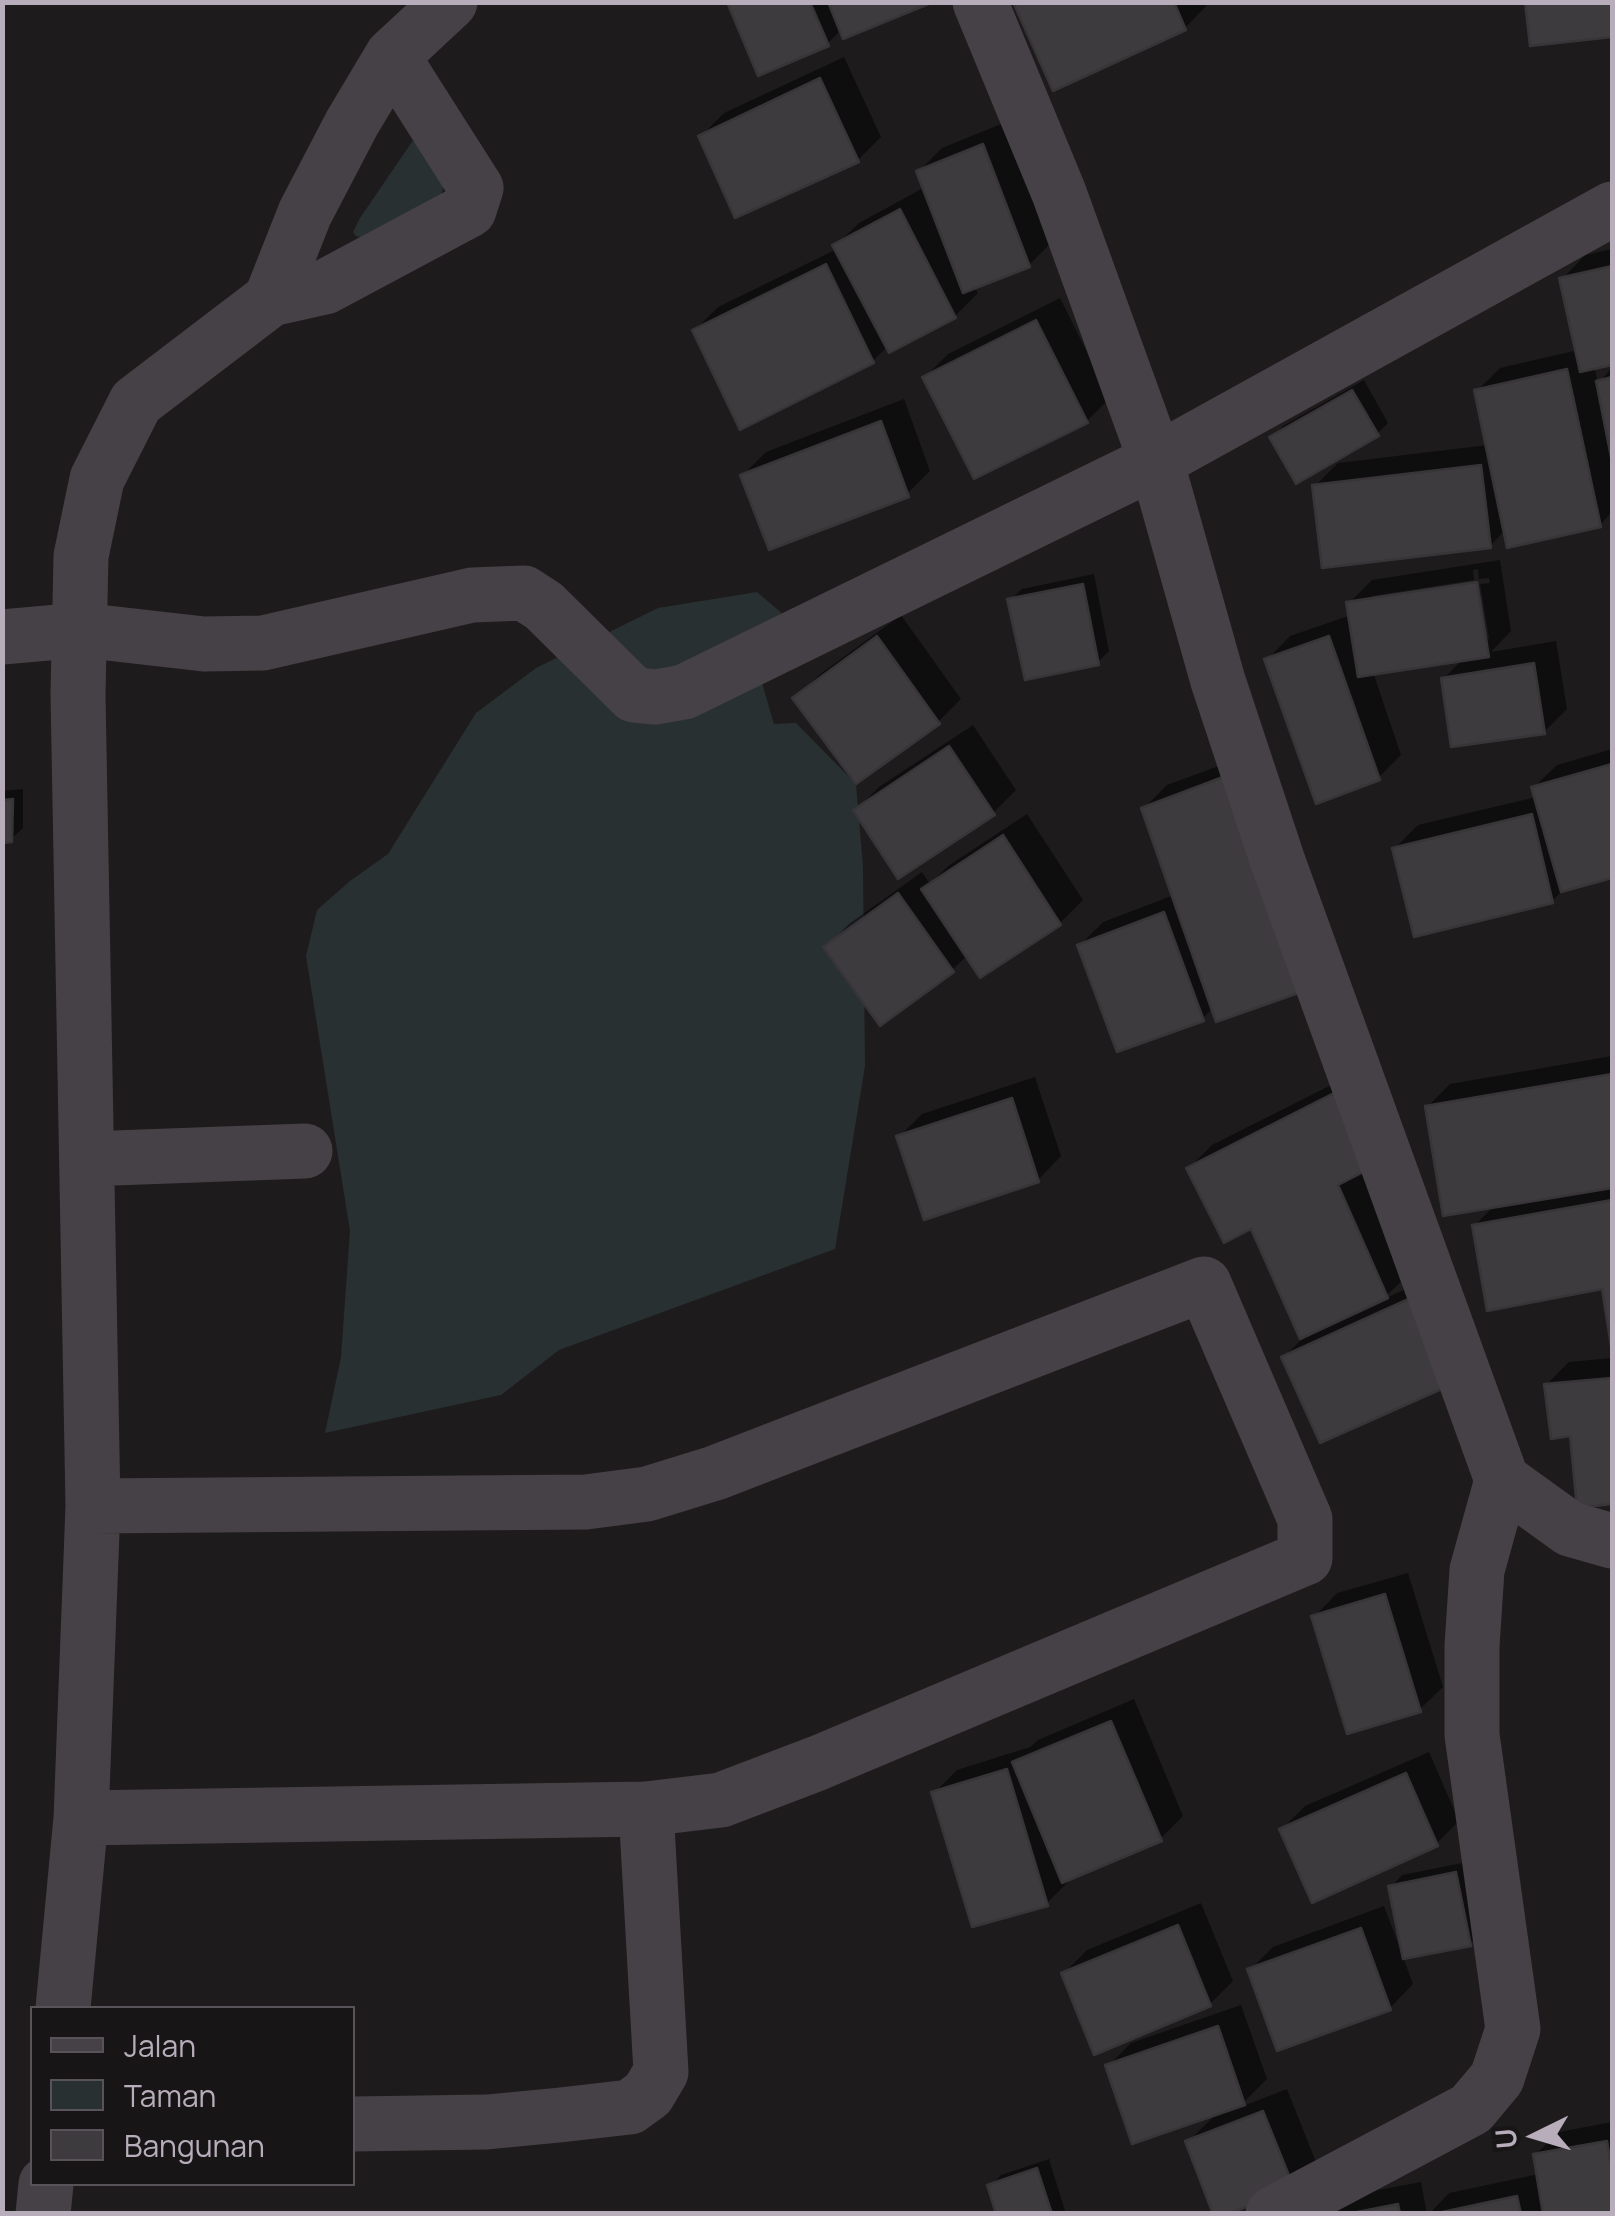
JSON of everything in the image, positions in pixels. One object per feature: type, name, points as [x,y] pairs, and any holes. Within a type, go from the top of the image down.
[{"type":"street","points":[[271,300],[305,213],[392,56],[450,2]]},
{"type":"street","points":[[980,2],[1059,192],[1156,461],[1218,681],[1276,859],[1502,1480],[1570,1529],[1612,1541]]},
{"type":"street","points":[[63,2006],[82,1818],[93,1506],[78,694],[81,556],[97,479],[136,402],[271,300],[326,287],[469,210],[476,188],[392,56]]},
{"type":"street","points":[[2,636],[81,630],[204,644],[263,643],[472,596],[524,594],[544,606],[634,695],[656,697],[684,692],[1156,461],[1612,209]]},
{"type":"street","points":[[87,1159],[305,1151]]},
{"type":"street","points":[[82,1818],[646,1809],[721,1800],[1305,1558],[1305,1519],[1204,1284],[715,1473],[647,1494],[586,1502],[93,1506]]},
{"type":"street","points":[[1273,2214],[1470,2109],[1497,2078],[1513,2029],[1472,1734],[1476,1570],[1502,1480]]},
{"type":"street","points":[[355,2124],[487,2122],[560,2115],[630,2106],[648,2094],[661,2072],[646,1809]]},
{"type":"street","points":[[42,2214],[46,2186]]},
{"type":"green space","points":[[420,130],[444,184],[441,197],[367,239],[356,236],[353,232],[360,218]]},
{"type":"green space","points":[[757,592],[784,615],[762,683],[774,724],[796,723],[856,784],[863,867],[865,1066],[835,1249],[559,1350],[501,1395],[325,1433],[341,1357],[350,1231],[306,956],[317,910],[388,854],[476,713],[536,668],[658,608]]},
{"type":"building","points":[[727,2],[810,2],[829,46],[758,76]]},
{"type":"building","points":[[828,2],[931,2],[931,3],[843,39]]},
{"type":"building","points":[[1013,2],[1174,2],[1186,30],[1053,91]]},
{"type":"building","points":[[1525,2],[1612,2],[1612,37],[1530,46]]},
{"type":"building","points":[[820,78],[859,162],[735,218],[698,136]]},
{"type":"building","points":[[983,144],[1030,267],[963,293],[916,171]]},
{"type":"building","points":[[900,209],[956,318],[889,353],[832,245]]},
{"type":"building","points":[[826,264],[874,363],[740,430],[692,330]]},
{"type":"building","points":[[1612,266],[1612,365],[1580,372],[1559,278]]},
{"type":"building","points":[[1036,320],[1088,423],[974,479],[922,377]]},
{"type":"building","points":[[1567,369],[1601,527],[1507,548],[1474,390]]},
{"type":"building","points":[[1612,377],[1612,462],[1596,381]]},
{"type":"building","points":[[1352,390],[1379,436],[1296,484],[1269,437]]},
{"type":"building","points":[[881,421],[909,497],[769,550],[740,475]]},
{"type":"building","points":[[1481,465],[1491,548],[1322,568],[1312,485]]},
{"type":"building","points":[[1477,582],[1489,657],[1358,677],[1346,602]]},
{"type":"building","points":[[1083,584],[1099,665],[1025,680],[1007,599]]},
{"type":"building","points":[[877,636],[940,724],[856,784],[792,698]]},
{"type":"building","points":[[1329,636],[1380,780],[1316,804],[1264,659]]},
{"type":"building","points":[[1534,663],[1545,734],[1451,747],[1441,678]]},
{"type":"building","points":[[949,746],[995,815],[898,879],[853,810]]},
{"type":"building","points":[[1612,764],[1612,878],[1561,892],[1531,787]]},
{"type":"building","points":[[1231,774],[1307,990],[1216,1022],[1141,808]]},
{"type":"building","points":[[13,799],[12,842],[2,843],[2,800]]},
{"type":"building","points":[[1532,814],[1553,903],[1414,937],[1392,848]]},
{"type":"building","points":[[1003,835],[1061,925],[980,978],[921,889]]},
{"type":"building","points":[[898,893],[954,972],[880,1026],[823,947]]},
{"type":"building","points":[[1164,912],[1204,1021],[1117,1052],[1077,945]]},
{"type":"building","points":[[1612,1074],[1612,1188],[1443,1216],[1425,1106]]},
{"type":"building","points":[[1334,1093],[1371,1168],[1338,1185],[1388,1298],[1300,1339],[1251,1229],[1224,1243],[1186,1168]]},
{"type":"building","points":[[1012,1098],[1039,1182],[924,1220],[896,1136]]},
{"type":"building","points":[[1612,1200],[1612,1352],[1602,1289],[1487,1311],[1472,1225]]},
{"type":"building","points":[[1424,1292],[1464,1379],[1320,1443],[1281,1357]]},
{"type":"building","points":[[1612,1378],[1612,1504],[1577,1508],[1570,1436],[1551,1439],[1544,1384]]},
{"type":"building","points":[[1385,1594],[1421,1712],[1347,1734],[1311,1616]]},
{"type":"building","points":[[1111,1721],[1162,1841],[1062,1883],[1012,1762]]},
{"type":"building","points":[[1007,1769],[1048,1906],[972,1927],[931,1792]]},
{"type":"building","points":[[1406,1773],[1438,1846],[1312,1903],[1279,1829]]},
{"type":"building","points":[[1456,1872],[1471,1946],[1403,1959],[1388,1886]]},
{"type":"building","points":[[1178,1925],[1211,2006],[1094,2055],[1061,1973]]},
{"type":"building","points":[[1361,1928],[1391,2010],[1277,2051],[1247,1969]]},
{"type":"building","points":[[1218,2026],[1245,2105],[1132,2144],[1105,2065]]},
{"type":"building","points":[[1263,2111],[1294,2188],[1228,2214],[1213,2214],[1185,2141]]},
{"type":"building","points":[[1607,2141],[1612,2214],[1543,2214],[1533,2154]]},
{"type":"building","points":[[1037,2168],[1052,2214],[996,2214],[987,2185]]},
{"type":"building","points":[[1517,2196],[1521,2214],[1433,2214]]},
{"type":"building","points":[[1398,2204],[1400,2214],[1347,2214]]}]
